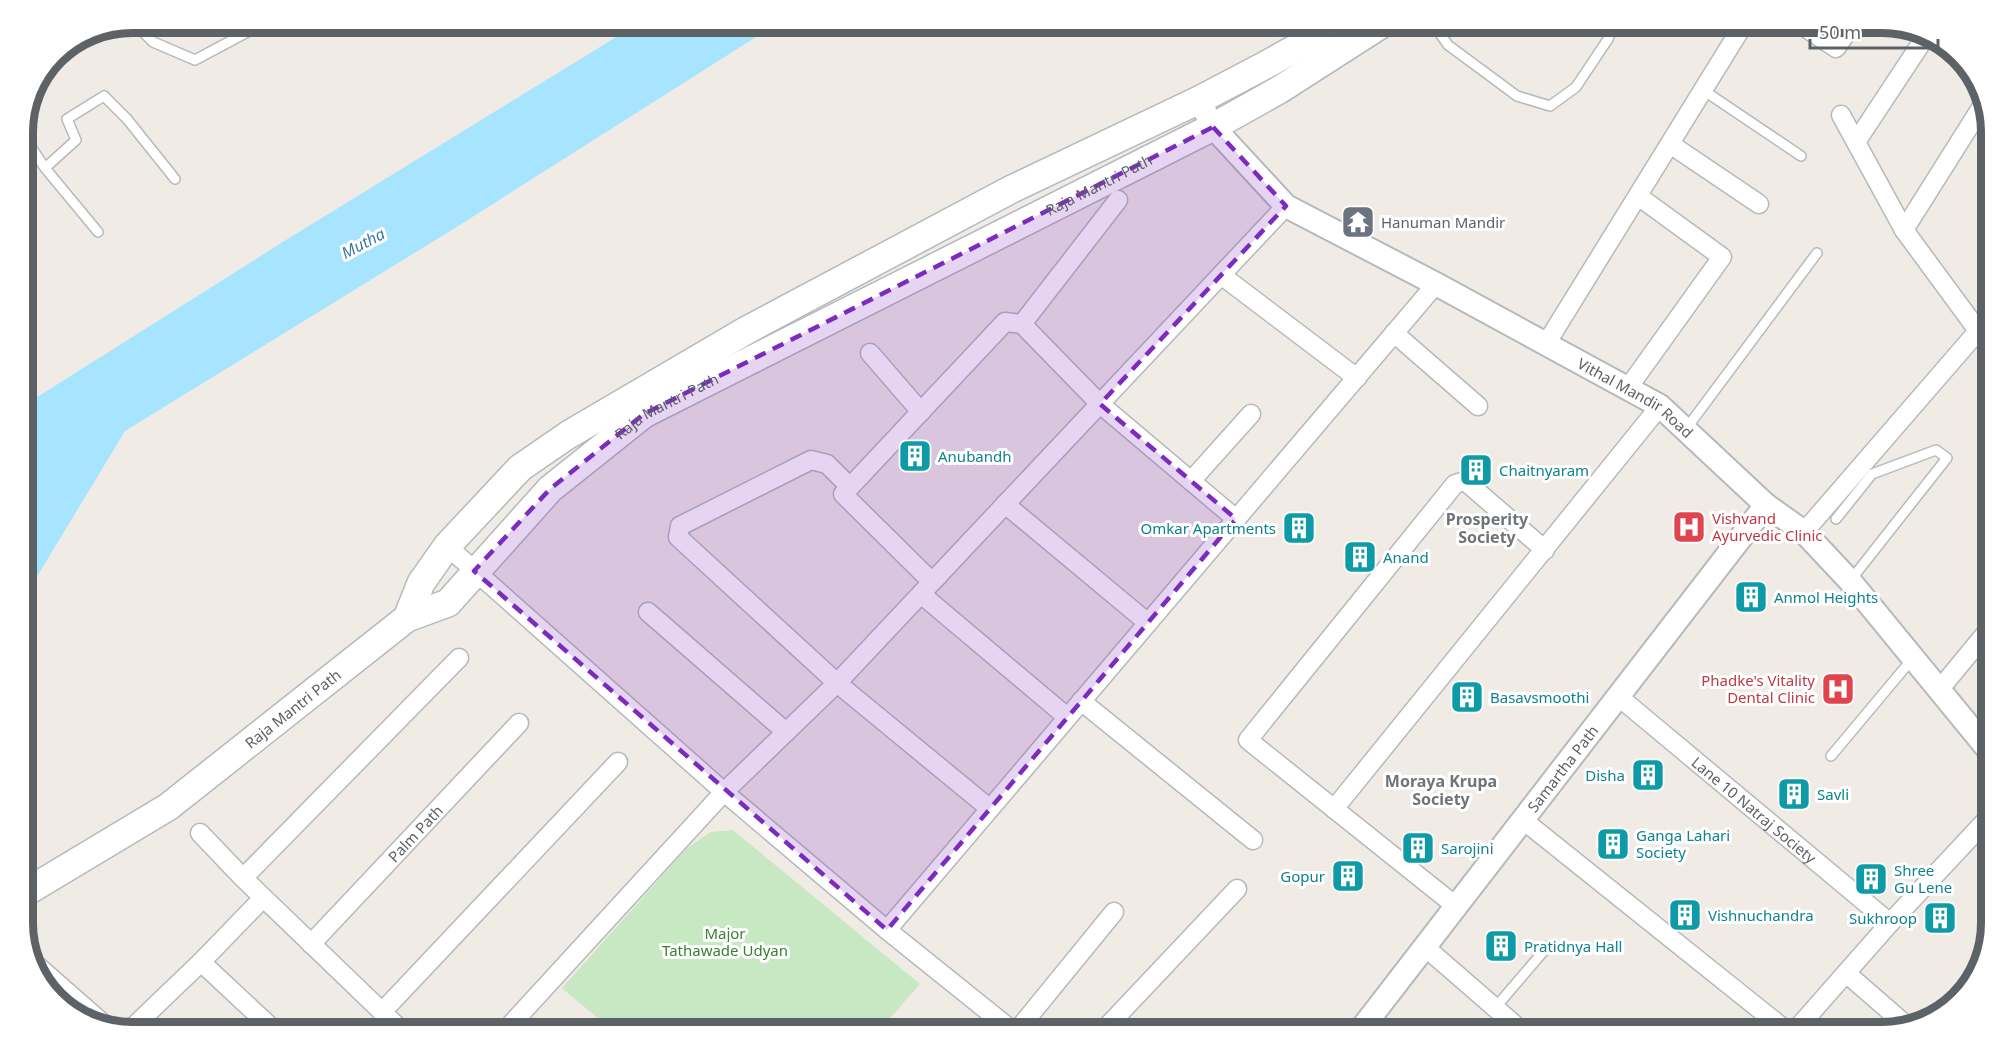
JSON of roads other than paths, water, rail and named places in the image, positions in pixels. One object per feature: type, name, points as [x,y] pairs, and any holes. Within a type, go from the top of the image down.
[{"type":"main road","points":[[407,618],[421,583],[447,546],[520,468],[568,435],[747,330],[1010,190],[1199,100],[1319,33]]},
{"type":"main road","name":"Raja Mantri Path","points":[[33,888],[168,807],[407,618],[448,603],[550,489],[644,414],[1213,127],[1279,90],[1368,33]]},
{"type":"street","points":[[1546,344],[1738,33]]},
{"type":"street","points":[[1814,33],[1836,48],[1846,33]]},
{"type":"street","points":[[1856,142],[1922,41]]},
{"type":"street","name":"Vithal Mandir Road","points":[[1199,100],[1213,127],[1286,206],[1436,284],[1660,406],[1766,505],[1804,532],[1850,581],[1939,690],[1981,735]]},
{"type":"street","points":[[1904,230],[1979,111]]},
{"type":"street","points":[[1841,115],[1904,230],[1979,332]]},
{"type":"street","points":[[1670,144],[1759,204]]},
{"type":"street","points":[[1628,388],[1722,256],[1638,196]]},
{"type":"street","points":[[1022,324],[1118,200]]},
{"type":"street","points":[[518,1022],[724,792],[837,683],[1286,206]]},
{"type":"street","points":[[1221,275],[1357,378]]},
{"type":"street","points":[[887,930],[1436,284]]},
{"type":"street","points":[[939,575],[932,582],[843,494],[1005,322],[1022,324],[1100,404],[1236,519]]},
{"type":"street","points":[[1804,532],[1981,329]]},
{"type":"street","points":[[1394,333],[1478,406]]},
{"type":"street","points":[[870,353],[921,412]]},
{"type":"street","points":[[1335,809],[1660,406]]},
{"type":"street","points":[[1191,481],[1251,414]]},
{"type":"street","points":[[850,487],[827,464],[811,460],[680,526],[678,537],[837,683],[989,808]]},
{"type":"street","points":[[1457,907],[1248,740],[1455,484],[1465,481],[1545,550]]},
{"type":"street","points":[[1005,504],[1148,623]]},
{"type":"street","name":"Samartha Path","points":[[1367,1022],[1766,505]]},
{"type":"street","points":[[447,546],[724,792],[887,930],[1002,1022]]},
{"type":"street","points":[[921,594],[1067,717]]},
{"type":"street","points":[[648,612],[786,732]]},
{"type":"street","points":[[1939,690],[1981,639]]},
{"type":"street","points":[[243,878],[459,658]]},
{"type":"street","name":"Lane 10 Natraj Society","points":[[1618,698],[1890,923]]},
{"type":"street","points":[[1081,701],[1253,840]]},
{"type":"street","name":"Palm Path","points":[[311,944],[519,723]]},
{"type":"street","points":[[382,1012],[618,762]]},
{"type":"street","points":[[1523,820],[1776,1022]]},
{"type":"street","points":[[1803,1022],[1890,923],[1981,826]]},
{"type":"street","points":[[200,833],[263,898],[392,1022]]},
{"type":"street","points":[[1111,1022],[1237,889]]},
{"type":"street","points":[[138,1022],[263,898]]},
{"type":"street","points":[[1023,1022],[1114,912]]},
{"type":"street","points":[[1425,948],[1511,1022]]},
{"type":"street","points":[[201,962],[265,1022]]},
{"type":"street","points":[[1846,973],[1900,1020]]},
{"type":"street","points":[[49,976],[91,1013]]},
{"type":"lane","points":[[144,33],[153,42],[195,60],[245,33]]},
{"type":"lane","points":[[1440,33],[1448,45],[1517,96],[1550,106],[1576,87],[1610,33]]},
{"type":"lane","points":[[1703,90],[1801,156]]},
{"type":"lane","points":[[45,168],[76,140],[67,119],[104,96],[127,119],[175,179]]},
{"type":"lane","points":[[33,155],[98,232]]},
{"type":"lane","points":[[1686,429],[1816,253]]},
{"type":"lane","points":[[1836,519],[1872,474],[1936,450],[1947,458],[1850,581]]},
{"type":"lane","points":[[1831,756],[1913,658]]},
{"type":"lane","points":[[1495,1008],[1548,946]]},
{"type":"water","name":"Mutha","points":[[623,33],[762,33],[455,228],[125,431],[38,575],[33,579],[33,400],[286,240]]},
{"type":"place","name":"Hanuman Mandir","points":[[1358,222]]},
{"type":"place","name":"Anubandh","points":[[915,456]]},
{"type":"place","name":"Chaitnyaram","points":[[1476,470]]},
{"type":"place","name":"Vishvand Ayurvedic Clinic","points":[[1689,527]]},
{"type":"place","name":"Omkar Apartments","points":[[1299,528]]},
{"type":"place","name":"Anand","points":[[1360,557]]},
{"type":"place","name":"Anmol Heights","points":[[1751,597]]},
{"type":"place","name":"Phadke's Vitality Dental Clinic","points":[[1838,689]]},
{"type":"place","name":"Basavsmoothi","points":[[1467,697]]},
{"type":"place","name":"Disha","points":[[1648,775]]},
{"type":"place","name":"Savli","points":[[1794,794]]},
{"type":"place","name":"Ganga Lahari Society","points":[[1613,844]]},
{"type":"place","name":"Sarojini","points":[[1418,848]]},
{"type":"place","name":"Gopur","points":[[1348,876]]},
{"type":"place","name":"Shree Gu Lene","points":[[1871,879]]},
{"type":"place","name":"Vishnuchandra","points":[[1685,915]]},
{"type":"place","name":"Sukhroop","points":[[1940,918]]},
{"type":"place","name":"Pratidnya Hall","points":[[1501,946]]},
{"type":"district","name":"Prosperity Society","points":[[1487,528]]},
{"type":"district","name":"Moraya Krupa Society","points":[[1441,790]]},
{"type":"park label","name":"Major Tathawade Udyan","points":[[725,942]]}]
